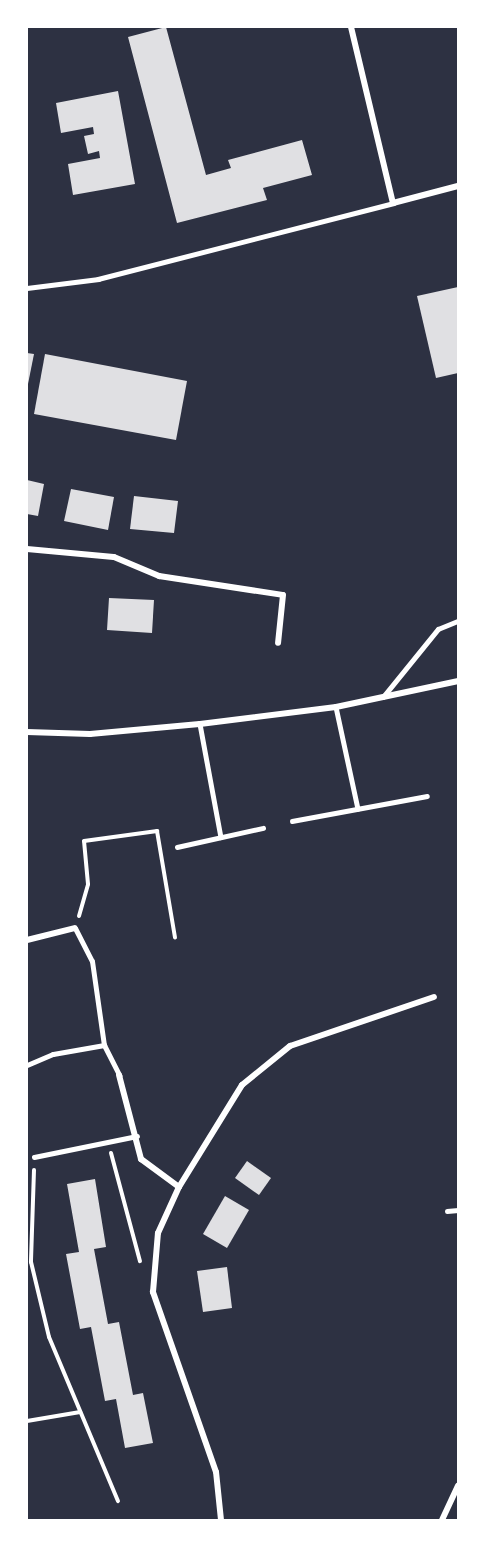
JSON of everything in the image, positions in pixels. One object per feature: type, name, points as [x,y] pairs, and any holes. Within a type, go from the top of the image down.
[{"type":"street","points":[[351,27],[393,203],[458,186]]},
{"type":"street","points":[[27,549],[114,557],[159,576],[283,595],[278,643]]},
{"type":"street","points":[[27,732],[90,734],[336,708],[458,681]]},
{"type":"street","points":[[27,940],[75,928],[92,961],[104,1045],[119,1075],[137,1136],[141,1159],[179,1186]]},
{"type":"street","points":[[221,1520],[216,1472],[153,1292],[158,1233],[179,1186],[242,1085],[290,1046],[434,997]]},
{"type":"street","points":[[27,1065],[53,1054],[104,1045]]},
{"type":"street","points":[[34,1156],[137,1136]]},
{"type":"street","points":[[442,1520],[458,1485]]},
{"type":"lane","points":[[27,288],[98,279],[393,203]]},
{"type":"lane","points":[[383,698],[438,629],[458,621]]},
{"type":"lane","points":[[336,708],[358,809]]},
{"type":"lane","points":[[200,724],[221,837]]},
{"type":"lane","points":[[292,821],[427,796]]},
{"type":"lane","points":[[177,846],[263,828]]},
{"type":"lane","points":[[447,1211],[458,1210]]},
{"type":"path","points":[[75,928],[88,884],[84,841],[157,831],[175,938]]},
{"type":"path","points":[[108,1143],[130,1236],[141,1264]]},
{"type":"path","points":[[34,1156],[31,1262],[49,1338],[118,1501]]},
{"type":"path","points":[[27,1421],[80,1412]]},
{"type":"building","points":[[166,27],[206,175],[231,168],[228,160],[302,140],[312,175],[263,188],[267,200],[177,223],[128,37]]},
{"type":"building","points":[[118,91],[135,184],[73,195],[68,164],[100,158],[99,151],[88,154],[84,136],[94,134],[93,127],[61,133],[56,103]]},
{"type":"building","points":[[458,287],[458,373],[436,378],[417,296]]},
{"type":"building","points":[[27,353],[34,354],[28,384],[27,384]]},
{"type":"building","points":[[45,354],[187,381],[176,440],[34,414]]},
{"type":"building","points":[[27,480],[44,484],[38,516],[27,514]]},
{"type":"building","points":[[71,489],[114,497],[108,530],[64,521]]},
{"type":"building","points":[[134,496],[178,501],[174,533],[130,529]]},
{"type":"building","points":[[109,598],[154,600],[152,633],[107,630]]},
{"type":"building","points":[[247,1161],[271,1178],[259,1195],[235,1178]]},
{"type":"building","points":[[95,1179],[106,1247],[94,1249],[108,1324],[119,1322],[133,1395],[143,1393],[153,1443],[125,1448],[116,1399],[105,1401],[91,1327],[80,1329],[66,1254],[79,1252],[67,1184]]},
{"type":"building","points":[[225,1196],[249,1210],[227,1248],[203,1234]]},
{"type":"building","points":[[227,1267],[232,1308],[203,1312],[197,1271]]}]
